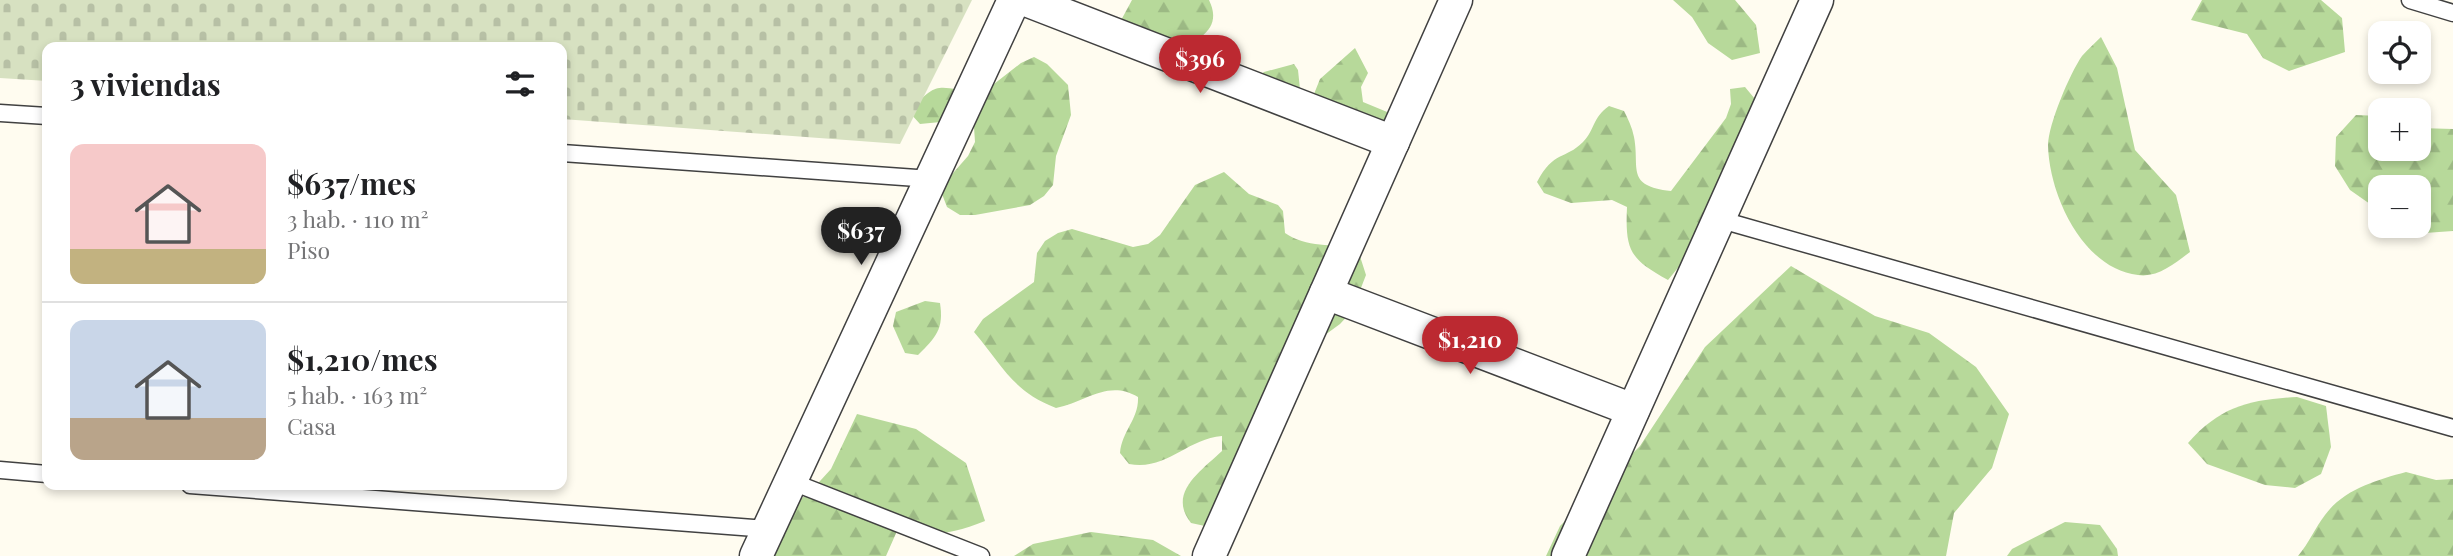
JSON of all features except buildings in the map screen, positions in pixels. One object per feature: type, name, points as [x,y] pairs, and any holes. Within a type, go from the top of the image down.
[{"type":"street","points":[[762,543],[1014,0]]},
{"type":"street","points":[[1027,0],[1393,142]]},
{"type":"street","points":[[1209,556],[1456,0]]},
{"type":"street","points":[[1568,556],[1817,0]]},
{"type":"street","points":[[1326,293],[1633,410]]},
{"type":"lane","points":[[2410,0],[2453,13]]},
{"type":"lane","points":[[0,113],[42,116]]},
{"type":"lane","points":[[567,153],[931,179]]},
{"type":"lane","points":[[1718,219],[2453,428]]},
{"type":"lane","points":[[0,470],[42,474]]},
{"type":"lane","points":[[790,481],[981,556]]},
{"type":"lane","points":[[239,490],[762,543]]},
{"type":"green space","points":[[0,0],[972,0],[900,144],[567,119],[567,42],[42,42],[42,81],[0,78]]},
{"type":"green space","points":[[1132,0],[1209,0],[1212,21],[1201,37],[1187,46],[1119,24]]},
{"type":"green space","points":[[1673,0],[1735,0],[1756,25],[1760,53],[1732,60],[1708,43],[1692,17]]},
{"type":"green space","points":[[2202,0],[2321,0],[2342,18],[2345,52],[2289,71],[2263,58],[2247,34],[2191,20]]},
{"type":"green space","points":[[2101,37],[2117,68],[2135,150],[2176,195],[2190,252],[2166,269],[2152,274],[2138,275],[2118,270],[2101,259],[2086,244],[2062,207],[2050,165],[2049,136],[2060,99],[2082,56]]},
{"type":"green space","points":[[1355,48],[1368,73],[1361,87],[1363,102],[1392,114],[1387,129],[1318,107],[1314,94],[1320,79]]},
{"type":"green space","points":[[1034,57],[1047,64],[1068,85],[1071,115],[1056,156],[1053,185],[1044,196],[1030,205],[975,215],[960,215],[947,207],[942,194],[947,180],[968,156],[975,142],[974,127],[961,120],[920,124],[910,113],[920,100],[936,89],[985,91],[1021,63]]},
{"type":"green space","points":[[1294,64],[1298,70],[1301,99],[1252,81],[1264,72]]},
{"type":"green space","points":[[1745,87],[1755,99],[1763,127],[1686,258],[1668,280],[1645,266],[1632,252],[1627,234],[1627,207],[1612,200],[1571,203],[1544,193],[1537,182],[1554,160],[1583,142],[1599,115],[1609,106],[1624,111],[1630,123],[1636,166],[1641,180],[1656,189],[1671,191],[1726,118],[1731,104],[1730,89]]},
{"type":"green space","points":[[2356,115],[2368,116],[2368,161],[2431,161],[2431,128],[2453,129],[2453,231],[2431,233],[2431,175],[2368,175],[2368,203],[2350,190],[2335,166],[2336,137]]},
{"type":"green space","points":[[1224,172],[1249,194],[1278,205],[1283,211],[1285,233],[1293,238],[1311,243],[1357,247],[1366,275],[1352,311],[1340,324],[1314,343],[1279,358],[1293,394],[1218,520],[1205,526],[1191,523],[1183,502],[1190,483],[1222,451],[1222,436],[1209,438],[1154,463],[1129,464],[1120,453],[1121,445],[1136,412],[1138,397],[1117,390],[1107,391],[1056,408],[1018,385],[974,332],[983,319],[1034,282],[1037,253],[1045,241],[1072,229],[1133,247],[1148,244],[1160,235],[1195,185]]},
{"type":"green space","points":[[1791,266],[1875,316],[1929,333],[1976,367],[2009,414],[1992,468],[1954,513],[1946,556],[1546,556],[1560,526],[1640,446],[1705,347]]},
{"type":"green space","points":[[925,301],[940,303],[940,326],[918,355],[905,353],[893,326],[896,312]]},
{"type":"green space","points":[[2297,397],[2326,406],[2331,447],[2321,474],[2295,488],[2265,485],[2207,464],[2188,443],[2212,421],[2237,407],[2264,400]]},
{"type":"green space","points":[[857,414],[916,429],[966,463],[985,521],[941,533],[897,531],[886,556],[767,556],[786,510],[810,492],[831,469]]},
{"type":"green space","points":[[2406,472],[2436,480],[2453,479],[2453,556],[2298,556],[2325,515],[2342,498],[2373,482]]},
{"type":"green space","points":[[2065,522],[2100,525],[2117,549],[2118,556],[2007,556],[2012,549]]},
{"type":"green space","points":[[1091,532],[1153,540],[1181,556],[1014,556],[1033,544]]}]
